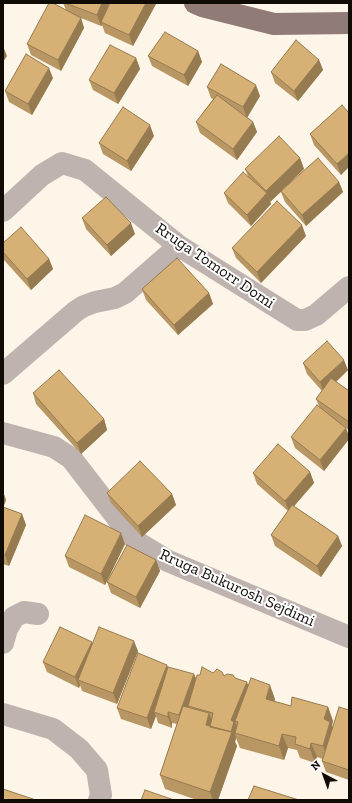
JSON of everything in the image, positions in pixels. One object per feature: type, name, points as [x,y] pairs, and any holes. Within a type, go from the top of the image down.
[{"type":"main road","points":[[195,3],[274,24],[349,24]]},
{"type":"street","name":"Rruga Tomorr Domi","points":[[3,211],[42,175],[62,163],[85,170],[179,246],[297,320],[305,320],[316,315],[349,286]]},
{"type":"street","points":[[3,374],[76,311],[84,306],[115,298],[125,293],[179,246]]},
{"type":"street","name":"Rruga Bukurosh Sejdimi","points":[[3,433],[54,447],[71,458],[125,528],[140,544],[168,561],[349,637]]},
{"type":"street","points":[[3,643],[7,629],[14,617],[24,612],[38,614]]},
{"type":"street","points":[[3,714],[53,728],[79,749],[97,770],[101,795],[99,800]]},
{"type":"building","points":[[49,3],[53,3],[81,18],[58,60],[27,44]]},
{"type":"building","points":[[65,3],[102,3],[97,15]]},
{"type":"building","points":[[110,3],[146,3],[129,35],[101,22]]},
{"type":"building","points":[[165,32],[198,51],[184,75],[148,56]]},
{"type":"building","points":[[296,40],[319,60],[294,91],[271,72]]},
{"type":"building","points":[[110,45],[136,58],[114,93],[89,80]]},
{"type":"building","points":[[26,54],[49,68],[28,104],[5,91]]},
{"type":"building","points":[[221,64],[256,85],[243,107],[207,87]]},
{"type":"building","points":[[217,95],[253,122],[233,149],[196,122]]},
{"type":"building","points":[[342,105],[349,113],[349,153],[337,164],[310,134]]},
{"type":"building","points":[[123,107],[150,125],[127,161],[99,143]]},
{"type":"building","points":[[279,136],[300,158],[266,191],[245,169]]},
{"type":"building","points":[[318,158],[339,182],[302,215],[281,191]]},
{"type":"building","points":[[243,172],[267,193],[247,215],[224,193]]},
{"type":"building","points":[[106,197],[131,223],[107,245],[82,218]]},
{"type":"building","points":[[277,201],[302,225],[257,272],[232,248]]},
{"type":"building","points":[[21,227],[49,259],[27,279],[3,252],[3,243]]},
{"type":"building","points":[[177,258],[209,293],[174,325],[142,289]]},
{"type":"building","points":[[327,341],[344,360],[320,382],[303,363]]},
{"type":"building","points":[[59,370],[104,419],[77,443],[33,393]]},
{"type":"building","points":[[331,378],[349,391],[349,422],[316,399]]},
{"type":"building","points":[[317,405],[346,428],[320,460],[291,437]]},
{"type":"building","points":[[278,444],[310,472],[285,501],[253,473]]},
{"type":"building","points":[[140,461],[172,494],[138,526],[107,493]]},
{"type":"building","points":[[292,505],[338,536],[317,566],[271,535]]},
{"type":"building","points":[[3,507],[22,514],[5,555],[3,555]]},
{"type":"building","points":[[85,515],[121,533],[101,574],[65,556]]},
{"type":"building","points":[[127,545],[156,560],[136,597],[107,582]]},
{"type":"building","points":[[60,627],[92,642],[75,677],[43,662]]},
{"type":"building","points":[[99,627],[134,641],[113,693],[78,680]]},
{"type":"building","points":[[138,653],[167,665],[147,718],[117,708]]},
{"type":"building","points":[[168,667],[194,674],[179,715],[168,712],[168,717],[154,712]]},
{"type":"building","points":[[202,667],[213,673],[217,669],[222,672],[224,676],[227,674],[233,675],[235,678],[247,682],[231,720],[234,722],[231,732],[210,727],[213,713],[188,706],[197,675],[200,675]]},
{"type":"building","points":[[251,678],[270,685],[266,699],[291,706],[292,697],[328,707],[324,719],[330,722],[323,746],[311,743],[310,749],[295,744],[296,737],[282,734],[279,746],[235,733],[238,722],[235,721]]},
{"type":"building","points":[[183,706],[209,713],[206,725],[232,732],[210,792],[160,775]]},
{"type":"building","points":[[339,707],[349,710],[349,770],[322,761]]},
{"type":"building","points":[[254,786],[299,800],[248,800]]},
{"type":"building","points":[[3,789],[36,800],[3,800]]},
{"type":"building","points":[[145,790],[174,800],[141,800]]}]
